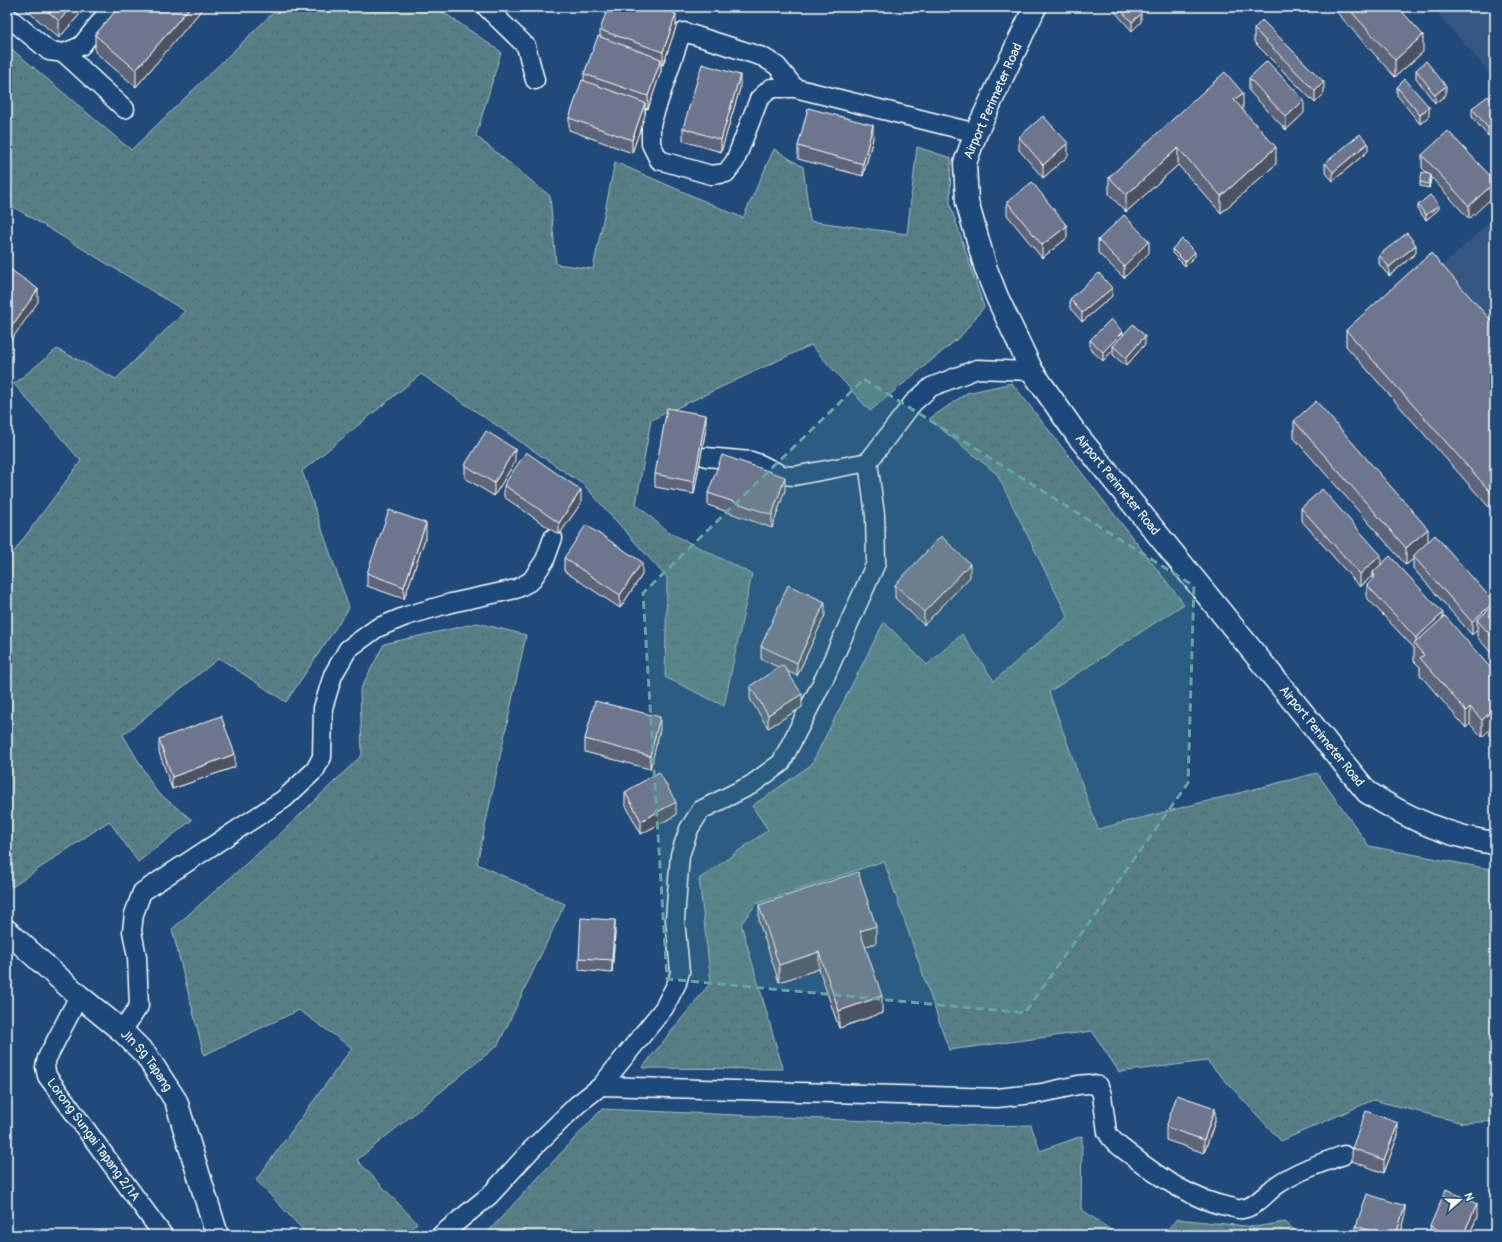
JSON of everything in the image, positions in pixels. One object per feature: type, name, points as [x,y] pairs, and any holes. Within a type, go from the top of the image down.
[{"type":"street","points":[[7,16],[49,51],[64,53],[81,46],[112,7]]},
{"type":"street","points":[[486,7],[526,46],[535,80]]},
{"type":"street","name":"Airport Perimeter Road","points":[[1035,7],[976,133],[965,163],[967,202],[986,269],[1032,371],[1077,435],[1366,792],[1386,804],[1440,829],[1485,842],[1495,843]]},
{"type":"street","points":[[795,88],[777,66],[763,57],[684,32],[681,34],[651,124],[651,144],[659,160],[711,175],[726,173],[735,161],[759,99],[772,88],[795,88],[976,133]]},
{"type":"street","points":[[64,53],[124,109]]},
{"type":"street","points":[[706,457],[751,461],[782,475],[794,476],[868,462],[913,403],[931,387],[977,369],[1032,371]]},
{"type":"street","points":[[441,1235],[490,1195],[531,1150],[578,1104],[601,1086],[664,1008],[677,983],[680,972],[676,919],[678,879],[680,855],[689,829],[701,810],[751,785],[781,763],[825,677],[876,563],[875,515],[868,462]]},
{"type":"street","points":[[122,1031],[139,1006],[137,957],[132,931],[134,914],[142,892],[284,799],[315,770],[322,757],[323,708],[333,675],[348,649],[377,628],[406,616],[451,603],[516,589],[531,581],[544,560],[553,538]]},
{"type":"street","name":"Jln Sg Tapang","points":[[7,931],[79,996],[122,1031],[146,1054],[176,1101],[217,1235]]},
{"type":"street","name":"Lorong Sungai Tapang 2/1A","points":[[79,996],[48,1058],[46,1066],[47,1076],[163,1235]]},
{"type":"street","points":[[601,1086],[997,1098],[1042,1093],[1089,1084],[1098,1086],[1102,1096],[1107,1132],[1110,1138],[1165,1180],[1191,1194],[1221,1206],[1242,1210],[1251,1206],[1277,1185],[1301,1171],[1344,1155]]},
{"type":"highlighted area","points":[[864,379],[1194,586],[1188,783],[1025,1013],[667,979],[643,593]]},
{"type":"shaded area","points":[[1432,7],[1495,7],[1495,79]]},
{"type":"shaded area","points":[[1495,217],[1495,336],[1438,270]]},
{"type":"green space","points":[[279,7],[436,7],[501,52],[476,136],[550,196],[556,264],[593,269],[615,162],[743,218],[774,149],[803,167],[810,221],[907,234],[917,147],[951,158],[950,204],[984,307],[961,336],[870,411],[811,345],[651,420],[636,504],[668,532],[752,574],[724,706],[665,677],[667,578],[584,485],[421,374],[302,471],[349,608],[286,702],[219,658],[123,735],[156,791],[192,820],[138,862],[109,821],[12,887],[7,881],[7,561],[81,461],[14,384],[57,349],[116,379],[185,311],[7,203],[7,45],[131,150]]},
{"type":"green space","points":[[1012,383],[1184,604],[1049,692],[1098,829],[1317,773],[1369,846],[1495,870],[1495,1121],[1463,1123],[1373,1100],[1281,1141],[1207,1061],[1119,1072],[1092,1031],[949,1050],[884,861],[756,904],[741,924],[783,1069],[642,1068],[711,982],[699,879],[768,830],[752,806],[811,765],[884,622],[927,665],[962,634],[994,681],[1068,617],[997,474],[929,419],[967,393]]},
{"type":"green space","points":[[477,623],[526,635],[477,864],[565,904],[498,1045],[357,1160],[417,1223],[406,1235],[308,1235],[256,1180],[352,1048],[299,1010],[204,1055],[172,929],[280,834],[362,755],[360,690],[384,644]]},
{"type":"green space","points":[[602,1109],[980,1126],[1031,1125],[1040,1151],[1082,1136],[1081,1209],[1118,1235],[485,1235]]},
{"type":"green space","points":[[1177,1219],[1255,1227],[1285,1222],[1300,1235],[1162,1235]]},
{"type":"building","points":[[43,7],[71,7],[59,21]]},
{"type":"building","points":[[119,7],[190,7],[136,70],[95,35]]},
{"type":"building","points":[[608,7],[656,7],[676,14],[663,52],[600,30]]},
{"type":"building","points":[[1118,7],[1135,7],[1141,14],[1132,22]]},
{"type":"building","points":[[1347,7],[1398,7],[1423,35],[1395,60]]},
{"type":"building","points":[[1262,20],[1324,82],[1315,91],[1254,29]]},
{"type":"building","points":[[598,36],[661,59],[648,96],[584,74]]},
{"type":"building","points":[[1267,61],[1304,100],[1286,117],[1249,78]]},
{"type":"building","points":[[1426,61],[1446,86],[1435,95],[1416,70]]},
{"type":"building","points":[[702,64],[740,75],[721,140],[683,128]]},
{"type":"building","points":[[1225,72],[1243,93],[1234,100],[1276,147],[1221,196],[1178,148],[1126,195],[1109,177]]},
{"type":"building","points":[[1405,79],[1429,107],[1420,115],[1397,87]]},
{"type":"building","points":[[582,80],[645,103],[632,140],[569,118]]},
{"type":"building","points":[[1488,96],[1495,105],[1495,122],[1488,128],[1472,108]]},
{"type":"building","points":[[808,108],[873,125],[863,164],[798,146]]},
{"type":"building","points":[[1043,116],[1068,143],[1043,165],[1019,137]]},
{"type":"building","points":[[1448,131],[1495,181],[1469,206],[1422,155]]},
{"type":"building","points":[[1360,134],[1368,143],[1333,172],[1325,163]]},
{"type":"building","points":[[1422,172],[1431,175],[1429,184],[1420,182]]},
{"type":"building","points":[[1032,182],[1067,226],[1042,245],[1007,202]]},
{"type":"building","points":[[1430,195],[1439,205],[1426,215],[1418,205]]},
{"type":"building","points":[[1124,215],[1149,241],[1124,266],[1098,240]]},
{"type":"building","points":[[1407,233],[1416,245],[1389,267],[1379,255]]},
{"type":"building","points":[[1182,239],[1195,252],[1185,262],[1172,249]]},
{"type":"building","points":[[1431,253],[1495,325],[1495,497],[1346,330]]},
{"type":"building","points":[[7,267],[38,289],[7,333]]},
{"type":"building","points":[[1099,273],[1112,288],[1082,313],[1070,299]]},
{"type":"building","points":[[1111,319],[1123,332],[1103,352],[1090,340]]},
{"type":"building","points":[[1133,324],[1145,336],[1126,358],[1113,346]]},
{"type":"building","points":[[1316,401],[1428,529],[1406,548],[1294,421]]},
{"type":"building","points":[[667,408],[706,415],[694,482],[655,474]]},
{"type":"building","points":[[486,431],[515,449],[494,483],[465,465]]},
{"type":"building","points":[[526,452],[581,490],[559,523],[504,485]]},
{"type":"building","points":[[722,455],[785,477],[772,515],[708,493]]},
{"type":"building","points":[[1322,489],[1381,555],[1360,574],[1301,508]]},
{"type":"building","points":[[389,510],[426,523],[404,587],[367,573]]},
{"type":"building","points":[[586,525],[642,562],[620,595],[564,558]]},
{"type":"building","points":[[1435,535],[1494,602],[1472,622],[1413,556]]},
{"type":"building","points":[[941,536],[970,564],[924,612],[895,585]]},
{"type":"building","points":[[1390,556],[1443,613],[1416,638],[1367,585],[1375,577],[1373,572]]},
{"type":"building","points":[[788,585],[825,602],[797,663],[761,646]]},
{"type":"building","points":[[1495,604],[1495,640],[1477,620]]},
{"type":"building","points":[[1445,616],[1495,673],[1495,708],[1482,720],[1470,707],[1466,711],[1420,658],[1424,655],[1414,644]]},
{"type":"building","points":[[783,665],[802,694],[768,715],[750,686]]},
{"type":"building","points":[[595,701],[660,717],[650,756],[585,739]]},
{"type":"building","points":[[221,716],[235,754],[172,777],[159,739]]},
{"type":"building","points":[[659,772],[676,802],[641,821],[625,792]]},
{"type":"building","points":[[858,872],[876,926],[860,931],[882,996],[839,1011],[819,952],[779,965],[759,905]]},
{"type":"building","points":[[581,918],[615,920],[612,960],[579,958]]},
{"type":"building","points":[[1177,1095],[1215,1108],[1204,1140],[1166,1127]]},
{"type":"building","points":[[1366,1111],[1398,1123],[1384,1160],[1352,1148]]},
{"type":"building","points":[[1446,1189],[1477,1204],[1463,1235],[1449,1235],[1430,1226]]},
{"type":"building","points":[[1367,1194],[1405,1206],[1396,1235],[1384,1235],[1356,1226]]}]
